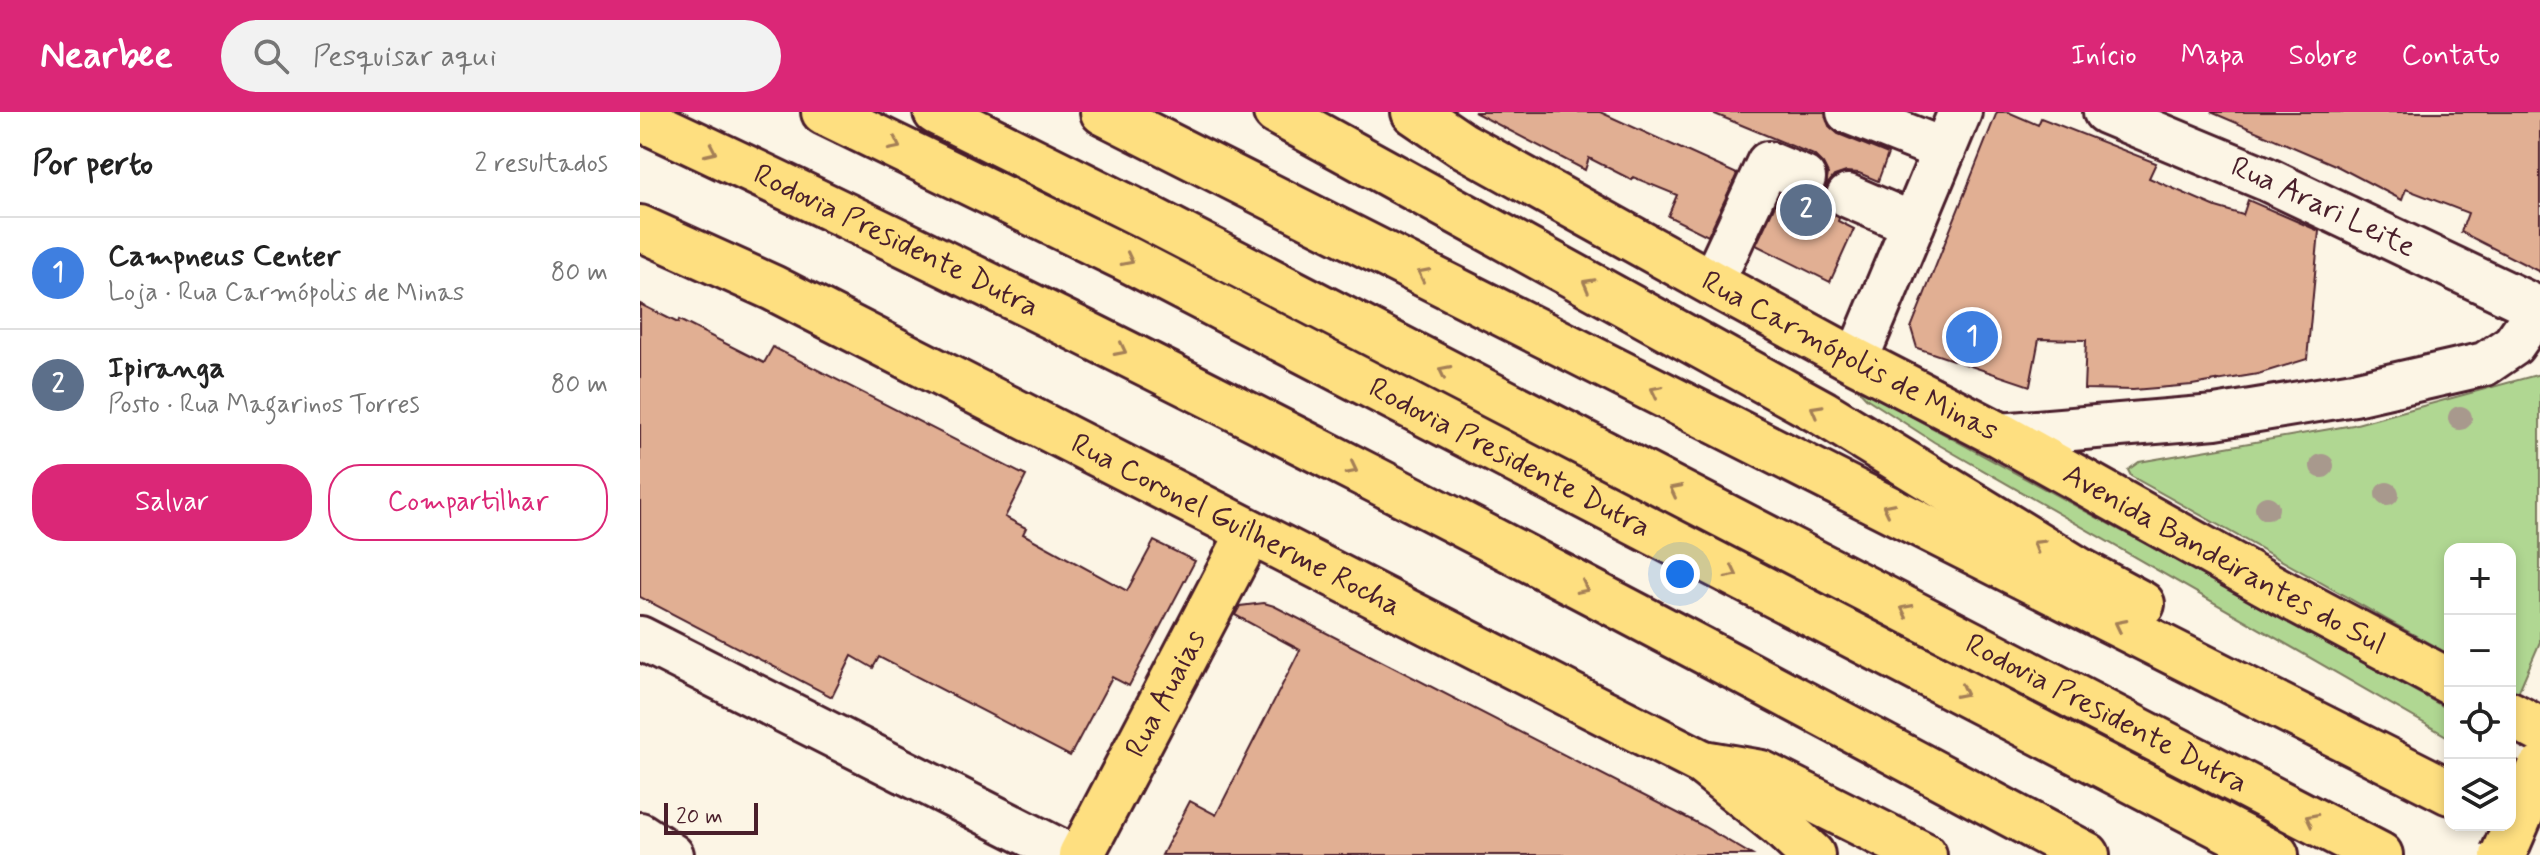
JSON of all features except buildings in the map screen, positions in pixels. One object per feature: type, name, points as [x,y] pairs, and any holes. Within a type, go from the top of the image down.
[{"type":"main road","name":"Rodovia Presidente Dutra","points":[[824,112],[1129,260],[2276,855]]},
{"type":"main road","name":"Rodovia Presidente Dutra","points":[[936,112],[1118,202],[2380,855]]},
{"type":"main road","points":[[1103,112],[2444,788]]},
{"type":"main road","points":[[1276,112],[1823,413],[2079,570],[2399,748],[2444,788]]},
{"type":"main road","name":"Rua Carmópolis de Minas","points":[[1414,112],[1461,144],[1712,283],[2000,435]]},
{"type":"main road","name":"Rodovia Presidente Dutra","points":[[640,118],[886,233],[1109,344],[1748,673],[2087,855]]},
{"type":"main road","name":"Rua Coronel Guilherme Rocha","points":[[640,228],[773,288],[1703,763],[1812,855]]},
{"type":"main road","name":"Avenida Bandeirantes do Sul","points":[[2000,435],[2444,679]]},
{"type":"main road","name":"Rua Auaias","points":[[1063,853],[1250,532]]},
{"type":"main road","points":[[2516,717],[2540,730]]},
{"type":"main road","points":[[1703,763],[1761,773],[1924,855]]},
{"type":"main road","points":[[2503,855],[2540,769]]},
{"type":"main road","points":[[2516,826],[2540,838]]},
{"type":"street","points":[[1848,112],[1952,131],[1856,361]]},
{"type":"street","name":"Rua Arari Leite","points":[[2105,112],[2266,179],[2540,308]]},
{"type":"street","points":[[1712,283],[1768,163],[1804,178]]},
{"type":"street","points":[[1848,196],[1913,224]]},
{"type":"street","name":"Rua Carmópolis de Minas","points":[[2000,435],[2215,417],[2354,394],[2485,364],[2513,345],[2540,308]]},
{"type":"street","points":[[640,638],[1063,853]]},
{"type":"street","points":[[640,834],[672,855]]},
{"type":"green space","points":[[2540,374],[2540,642],[2518,693],[2516,543],[2444,543],[2444,652],[2131,476],[2128,470],[2139,462],[2353,425]]},
{"type":"green space","points":[[1854,385],[2444,707],[2444,735],[1934,442],[1866,398]]},
{"type":"place","name":"Ipiranga","points":[[1806,210]]},
{"type":"place","name":"Campneus Center","points":[[1972,337]]}]
